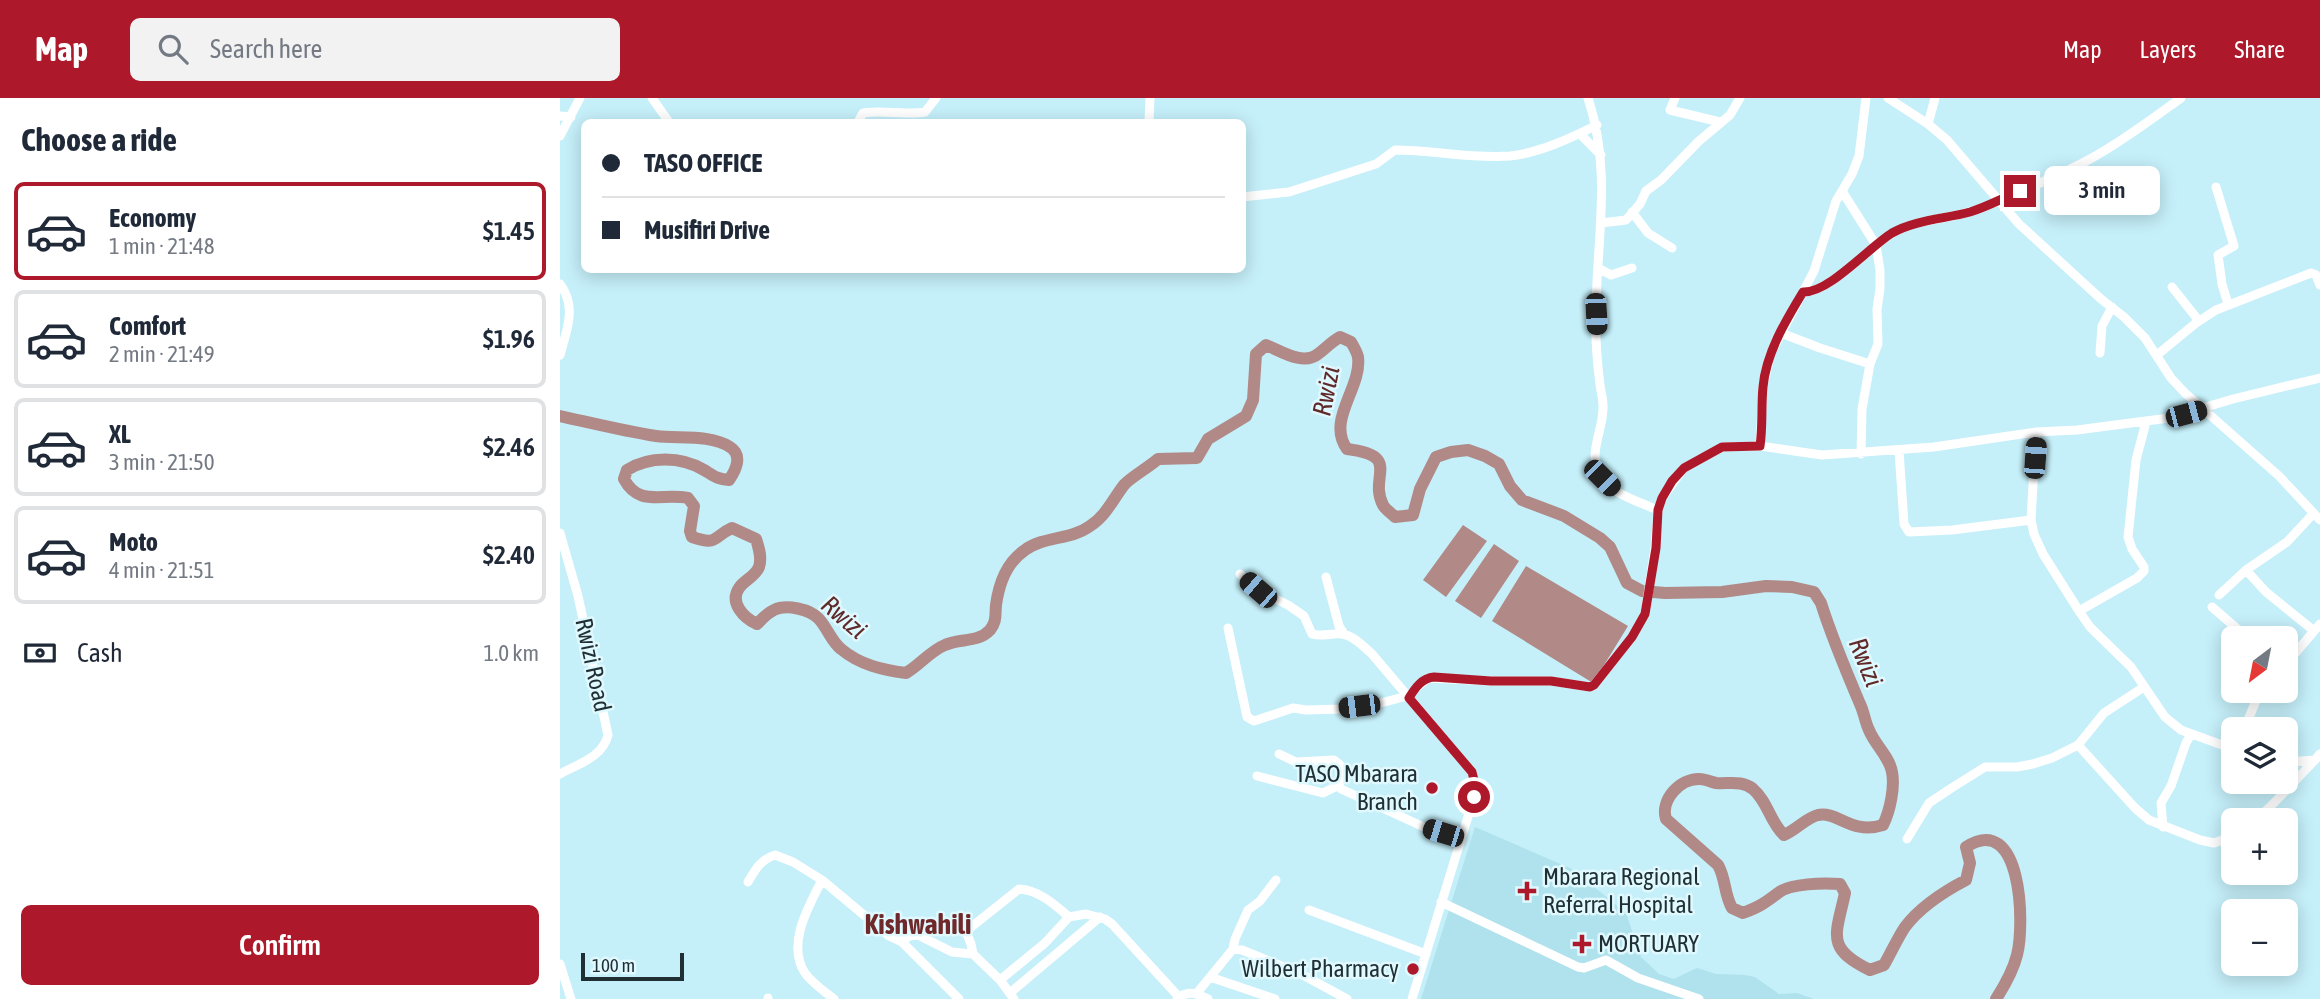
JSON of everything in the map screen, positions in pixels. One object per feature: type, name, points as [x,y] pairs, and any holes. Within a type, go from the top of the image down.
[{"type":"street","points":[[560,136],[581,98]]},
{"type":"street","points":[[652,98],[667,119]]},
{"type":"street","points":[[860,119],[863,113],[868,112],[925,112],[936,98]]},
{"type":"street","points":[[1149,119],[1150,98]]},
{"type":"street","points":[[1588,98],[1597,125],[1601,155],[1601,223],[1596,314],[1603,406],[1595,454],[1596,468],[1612,488],[1658,510]]},
{"type":"street","points":[[1675,98],[1670,110],[1720,122]]},
{"type":"street","points":[[1601,223],[1626,220],[1640,204],[1646,191],[1730,115],[1740,98]]},
{"type":"street","points":[[1760,446],[1763,386],[1771,353],[1803,292],[1822,248],[1836,201],[1859,156],[1866,98]]},
{"type":"street","points":[[1888,98],[1928,124],[1964,158],[2019,224],[2145,338],[2171,377],[2279,476],[2317,517],[2246,570],[2219,595]]},
{"type":"street","points":[[1928,124],[1935,98]]},
{"type":"street","points":[[1803,292],[1817,290],[1831,282],[1903,227],[1972,211],[2091,158],[2181,98]]},
{"type":"street","points":[[560,116],[571,117]]},
{"type":"street","points":[[1246,197],[1289,192],[1376,164],[1395,150],[1465,156],[1513,156],[1534,151],[1597,125]]},
{"type":"street","points":[[1580,134],[1601,155]]},
{"type":"street","points":[[2216,187],[2234,246],[2218,255],[2228,304]]},
{"type":"street","points":[[1842,191],[1876,245],[1880,270],[1878,344],[1870,364],[1862,409],[1861,454]]},
{"type":"street","points":[[1632,212],[1648,233],[1672,248]]},
{"type":"street","points":[[1598,268],[1611,275],[1632,268]]},
{"type":"street","points":[[2157,355],[2199,321],[2228,304],[2311,273],[2316,275],[2320,285]]},
{"type":"street","points":[[560,284],[568,295],[571,309],[560,355]]},
{"type":"street","points":[[2172,286],[2199,321]]},
{"type":"street","points":[[2100,354],[2102,326],[2112,307]]},
{"type":"street","points":[[1781,333],[1870,364]]},
{"type":"street","points":[[1228,628],[1247,717],[1254,721],[1293,708],[1342,709],[1408,697],[1428,677],[1551,681],[1590,687],[1602,676],[1642,621],[1651,579],[1658,510],[1662,498],[1684,468],[1722,447],[1760,446],[1822,455],[1899,451],[2036,432],[2146,422],[2320,378]]},
{"type":"street","points":[[2079,611],[2137,578],[2144,571],[2128,537],[2136,460],[2146,422]]},
{"type":"street","points":[[2036,432],[2031,520],[2043,554],[2090,627],[2132,667],[2165,717],[2181,730],[2221,745]]},
{"type":"street","points":[[1899,451],[1904,524],[1909,532],[1952,530],[2031,520]]},
{"type":"street","name":"Rwizi Road","points":[[560,533],[578,596],[608,735],[600,752],[560,774]]},
{"type":"street","points":[[2246,570],[2266,592],[2316,627],[2298,649]]},
{"type":"street","points":[[1240,574],[1258,590],[1304,616],[1312,634],[1344,634]]},
{"type":"street","points":[[1326,577],[1339,626],[1344,634],[1358,641],[1372,654],[1472,772],[1475,784],[1474,797],[1412,999]]},
{"type":"street","points":[[2212,607],[2234,626]]},
{"type":"street","points":[[1907,839],[1929,803],[1985,767],[2033,764],[2078,746],[2104,713],[2144,687]]},
{"type":"street","points":[[2162,827],[2161,803],[2171,786],[2191,734]]},
{"type":"street","points":[[2078,746],[2149,820],[2200,841],[2214,843],[2221,840]]},
{"type":"street","points":[[1279,754],[1296,762],[1334,760],[1340,765],[1341,789],[1426,828],[1460,838]]},
{"type":"street","points":[[2298,760],[2317,757]]},
{"type":"street","points":[[2269,808],[2317,757]]},
{"type":"street","points":[[1256,776],[1322,793],[1339,785]]},
{"type":"street","points":[[747,882],[760,863],[775,855],[793,862],[822,880],[889,936],[902,942],[959,999]]},
{"type":"street","points":[[822,880],[799,930],[799,950],[806,974],[834,999]]},
{"type":"street","points":[[1197,993],[1233,949],[1248,910],[1260,901],[1276,880]]},
{"type":"street","points":[[1069,917],[1039,895],[1028,889],[1019,889],[970,928],[967,934],[973,954],[1012,996],[1100,917]]},
{"type":"street","points":[[1441,902],[1578,967],[1584,968],[1606,960],[1638,978],[1699,999]]},
{"type":"street","points":[[1309,910],[1426,954]]},
{"type":"street","points":[[1000,980],[1045,943],[1069,917],[1086,914],[1100,917],[1112,924],[1178,998],[1185,993],[1197,993],[1208,999]]},
{"type":"street","points":[[902,942],[909,936],[918,935],[952,952],[973,954]]},
{"type":"street","points":[[1233,949],[1242,950],[1301,974],[1347,999]]},
{"type":"street","points":[[560,964],[571,999]]},
{"type":"street","points":[[1210,977],[1275,999]]},
{"type":"shaded area","points":[[1463,525],[1487,541],[1446,597],[1423,580]]},
{"type":"shaded area","points":[[1494,544],[1519,561],[1481,618],[1455,601]]},
{"type":"shaded area","points":[[1526,566],[1628,626],[1593,683],[1492,621]]},
{"type":"shaded area","name":"Mbarara Regional Referral Hospital","points":[[1475,827],[1572,869],[1626,913],[1641,957],[1659,974],[1674,979],[1697,968],[1716,974],[1745,975],[1755,977],[1779,994],[1797,993],[1814,999],[1421,999]]},
{"type":"waterway","name":"Rwizi","points":[[560,416],[656,436],[713,440],[730,447],[737,458],[736,467],[729,480],[716,477],[695,465],[675,460],[655,460],[636,465],[627,470],[624,479],[630,488],[644,496],[688,498],[694,506],[690,531],[692,537],[707,541],[732,528],[756,539],[759,567],[736,594],[739,609],[752,621],[757,624],[779,608],[804,610],[819,619],[848,655],[872,666],[906,673],[940,648],[980,637],[990,630],[995,621],[997,597],[1005,574],[1013,561],[1025,550],[1040,542],[1074,534],[1090,526],[1105,512],[1127,482],[1158,459],[1197,458],[1208,439],[1246,416],[1253,400],[1256,354],[1266,345],[1292,356],[1306,358],[1318,354],[1340,337],[1351,342],[1358,357],[1355,380],[1342,415],[1342,438],[1347,449],[1364,452],[1379,462],[1379,495],[1384,506],[1395,517],[1413,515],[1420,489],[1436,457],[1468,450],[1499,464],[1510,486],[1522,500],[1564,516],[1600,538],[1610,547],[1627,583],[1642,591],[1722,592],[1766,586],[1792,587],[1814,592],[1821,603],[1868,727],[1890,766],[1892,792],[1883,825],[1862,827],[1832,816],[1818,815],[1784,835],[1762,800],[1749,786],[1700,779],[1685,782],[1673,792],[1666,805],[1666,819],[1718,865],[1732,908],[1743,913],[1790,887],[1840,884],[1845,893],[1837,939],[1846,955],[1870,970],[1884,965],[1905,927],[1925,906],[1966,880],[1970,863],[1966,847],[1985,840],[1999,844],[2009,857],[2016,876],[2020,920],[2015,961],[1996,999]]},
{"type":"place","name":"TASO Mbarara Branch","points":[[1432,788]]},
{"type":"place","name":"Mbarara Regional Referral Hospital","points":[[1527,891]]},
{"type":"place","name":"MORTUARY","points":[[1582,944]]},
{"type":"place","name":"Wilbert Pharmacy","points":[[1413,969]]},
{"type":"district","name":"Kishwahili","points":[[918,924]]},
{"type":"route","points":[[1474,797],[1472,772],[1409,698],[1415,689],[1428,677],[1551,681],[1590,687],[1594,685],[1632,637],[1645,614],[1656,548],[1658,510],[1672,481],[1684,468],[1722,447],[1760,446],[1763,386],[1771,353],[1803,292],[1810,293],[1831,282],[1903,227],[1972,211],[2020,191]]}]
